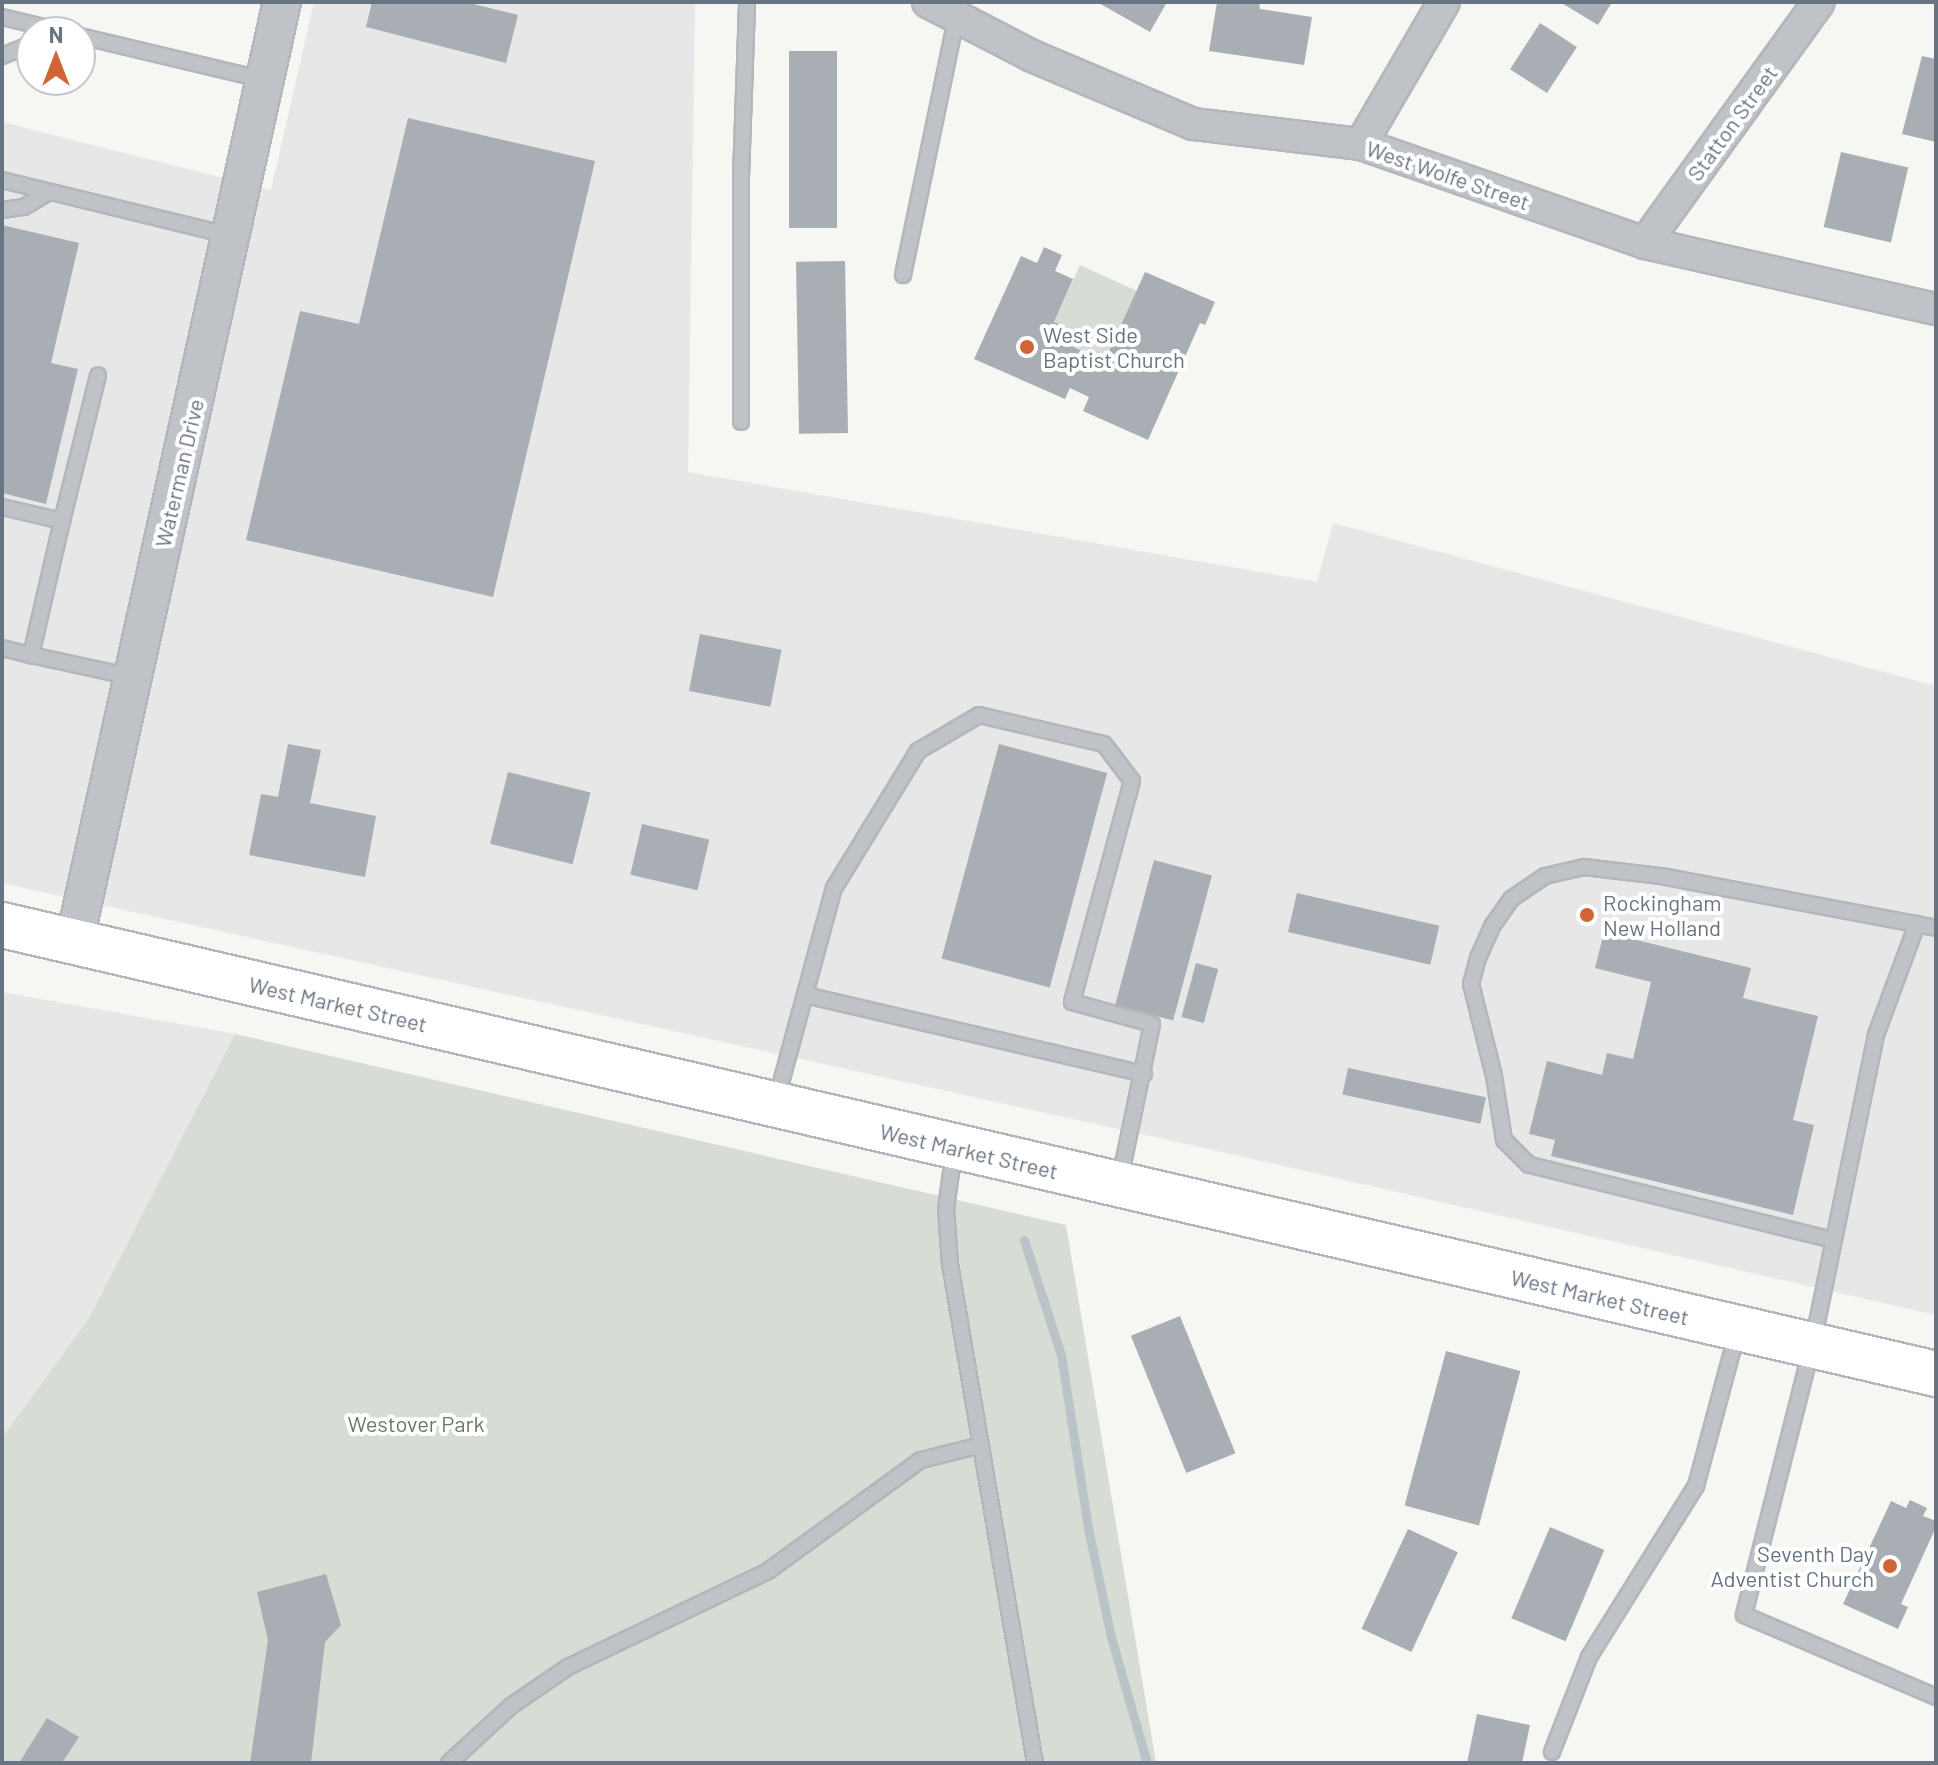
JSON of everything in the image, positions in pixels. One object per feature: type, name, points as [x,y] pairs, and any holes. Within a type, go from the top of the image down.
[{"type":"main road","name":"West Market Street","points":[[2,925],[1936,1374]]},
{"type":"street","name":"Waterman Drive","points":[[74,943],[282,2]]},
{"type":"street","points":[[1361,144],[1444,2]]},
{"type":"street","name":"Statton Street","points":[[1645,243],[1819,2]]},
{"type":"street","name":"West Wolfe Street","points":[[927,3],[1032,56],[1193,124],[1361,144],[1645,243],[1936,309]]},
{"type":"lane","points":[[741,422],[741,177],[747,2]]},
{"type":"lane","points":[[903,275],[956,18]]},
{"type":"lane","points":[[96,40],[265,80]]},
{"type":"lane","points":[[2,180],[232,236]]},
{"type":"lane","points":[[2,210],[24,207],[49,192]]},
{"type":"lane","points":[[31,655],[98,375]]},
{"type":"lane","points":[[2,507],[62,521]]},
{"type":"lane","points":[[2,648],[134,677]]},
{"type":"lane","points":[[775,1105],[834,888],[918,751],[979,715],[1104,744],[1132,781],[1072,1002],[1152,1024],[1144,1074],[1118,1186]]},
{"type":"lane","points":[[1833,1240],[1529,1165],[1504,1140],[1494,1076],[1471,984],[1489,933],[1507,903],[1529,884],[1573,868],[1596,867],[1661,876],[1936,928]]},
{"type":"lane","points":[[1917,924],[1876,1035],[1812,1346],[1744,1615],[1936,1697]]},
{"type":"lane","points":[[805,995],[1144,1074]]},
{"type":"lane","points":[[954,1148],[946,1233],[1035,1763]]},
{"type":"lane","points":[[1552,1752],[1589,1657],[1696,1486],[1739,1329]]},
{"type":"lane","points":[[449,1763],[511,1706],[568,1667],[768,1571],[921,1460],[981,1445]]},
{"type":"shaded area","points":[[314,2],[695,2],[688,472],[1317,582],[1333,523],[1936,686],[1936,1315],[1182,1143],[2,883],[2,122],[271,190]]},
{"type":"shaded area","points":[[2,992],[235,1034],[89,1318],[2,1438]]},
{"type":"green space","points":[[1080,265],[1137,291],[1100,371],[1082,363],[1086,352],[1060,340],[1065,327],[1054,322]]},
{"type":"green space","name":"Westover Park","points":[[235,1034],[1066,1225],[1156,1763],[2,1763],[2,1438],[89,1318]]},
{"type":"building","points":[[372,2],[465,2],[518,15],[506,63],[366,27]]},
{"type":"building","points":[[1097,2],[1167,2],[1150,32]]},
{"type":"building","points":[[1217,2],[1259,2],[1260,9],[1312,17],[1304,65],[1209,51]]},
{"type":"building","points":[[1560,2],[1612,2],[1598,25]]},
{"type":"building","points":[[1540,23],[1577,47],[1547,93],[1510,69]]},
{"type":"building","points":[[789,51],[837,51],[837,228],[789,228]]},
{"type":"building","points":[[1922,56],[1936,59],[1936,142],[1902,134]]},
{"type":"building","points":[[408,118],[595,161],[493,597],[246,540],[300,311],[359,324]]},
{"type":"building","points":[[1841,152],[1908,168],[1891,243],[1824,227]]},
{"type":"building","points":[[2,225],[79,243],[51,363],[78,369],[46,504],[2,493]]},
{"type":"building","name":"West Side Baptist Church","points":[[1044,247],[1062,255],[1055,271],[1073,279],[1054,322],[1066,327],[1060,340],[1086,353],[1082,363],[1100,371],[1145,272],[1215,302],[1205,325],[1200,323],[1148,440],[1083,411],[1089,397],[1070,388],[1065,399],[974,359],[1021,256],[1037,263]]},
{"type":"building","points":[[845,261],[848,433],[799,434],[796,262]]},
{"type":"building","points":[[700,634],[781,650],[770,707],[689,691]]},
{"type":"building","points":[[288,744],[321,750],[310,803],[376,816],[365,877],[249,855],[261,794],[278,797]]},
{"type":"building","points":[[999,744],[1107,773],[1050,987],[942,958]]},
{"type":"building","points":[[508,772],[590,793],[573,864],[490,844]]},
{"type":"building","points":[[642,824],[709,840],[698,890],[630,875]]},
{"type":"building","points":[[1154,860],[1212,876],[1173,1020],[1115,1005]]},
{"type":"building","points":[[1297,893],[1439,926],[1430,965],[1288,932]]},
{"type":"building","points":[[1604,932],[1751,968],[1743,998],[1818,1016],[1793,1120],[1814,1125],[1793,1215],[1551,1156],[1555,1140],[1529,1134],[1547,1061],[1602,1075],[1607,1053],[1633,1059],[1651,982],[1595,968]]},
{"type":"building","points":[[1196,963],[1218,969],[1204,1023],[1182,1017]]},
{"type":"building","points":[[1348,1068],[1486,1097],[1480,1124],[1342,1094]]},
{"type":"building","points":[[1180,1316],[1235,1453],[1186,1473],[1131,1336]]},
{"type":"building","points":[[1446,1351],[1520,1371],[1479,1525],[1405,1506]]},
{"type":"building","name":"Seventh Day Adventist Church","points":[[1910,1500],[1927,1508],[1923,1516],[1936,1521],[1936,1527],[1901,1604],[1908,1607],[1898,1629],[1843,1604],[1891,1501],[1906,1508]]},
{"type":"building","points":[[1550,1527],[1604,1550],[1566,1641],[1511,1618]]},
{"type":"building","points":[[1408,1529],[1458,1552],[1411,1652],[1362,1629]]},
{"type":"building","points":[[326,1574],[341,1625],[325,1642],[311,1763],[250,1763],[268,1640],[257,1592]]},
{"type":"building","points":[[1477,1714],[1530,1725],[1522,1763],[1467,1763]]},
{"type":"building","points":[[47,1718],[79,1737],[62,1763],[19,1763]]},
{"type":"waterway","points":[[1024,1240],[1061,1355],[1088,1528],[1111,1637],[1147,1763]]},
{"type":"place","name":"West Side Baptist Church","points":[[1027,347]]},
{"type":"place","name":"Rockingham New Holland","points":[[1587,915]]},
{"type":"place","name":"Seventh Day Adventist Church","points":[[1890,1566]]}]
